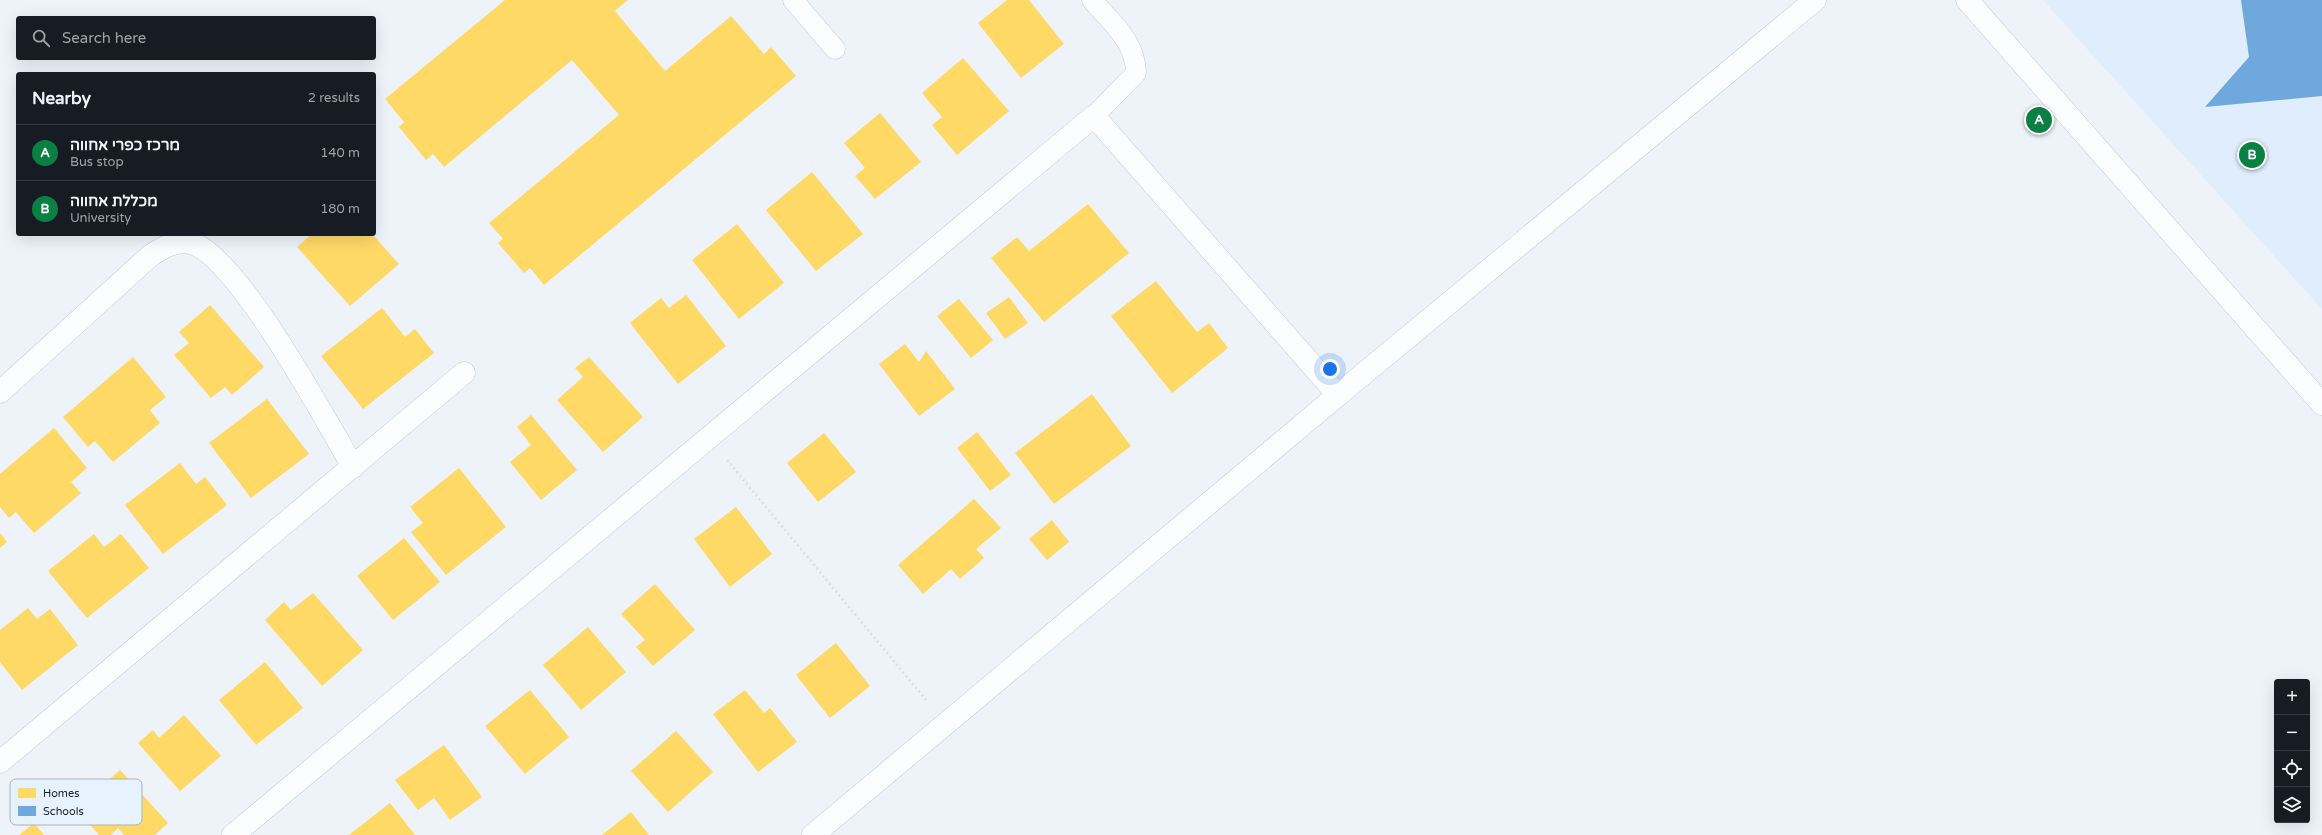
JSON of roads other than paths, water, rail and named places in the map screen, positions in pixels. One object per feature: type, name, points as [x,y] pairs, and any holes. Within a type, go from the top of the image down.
[{"type":"street","points":[[812,835],[1338,395],[1815,0]]},
{"type":"street","points":[[1967,0],[2322,404]]},
{"type":"street","points":[[237,834],[1094,116],[1338,395]]},
{"type":"street","points":[[0,392],[150,256],[171,244],[191,243],[216,257],[276,336],[353,466]]},
{"type":"street","points":[[0,762],[464,373]]},
{"type":"lane","points":[[793,0],[835,49]]},
{"type":"lane","points":[[1092,0],[1126,39],[1134,53],[1136,62],[1136,74],[1094,116]]},
{"type":"place","name":"מרכז כפרי אחווה","points":[[2039,120]]},
{"type":"place","name":"מכללת אחווה","points":[[2252,155]]}]
